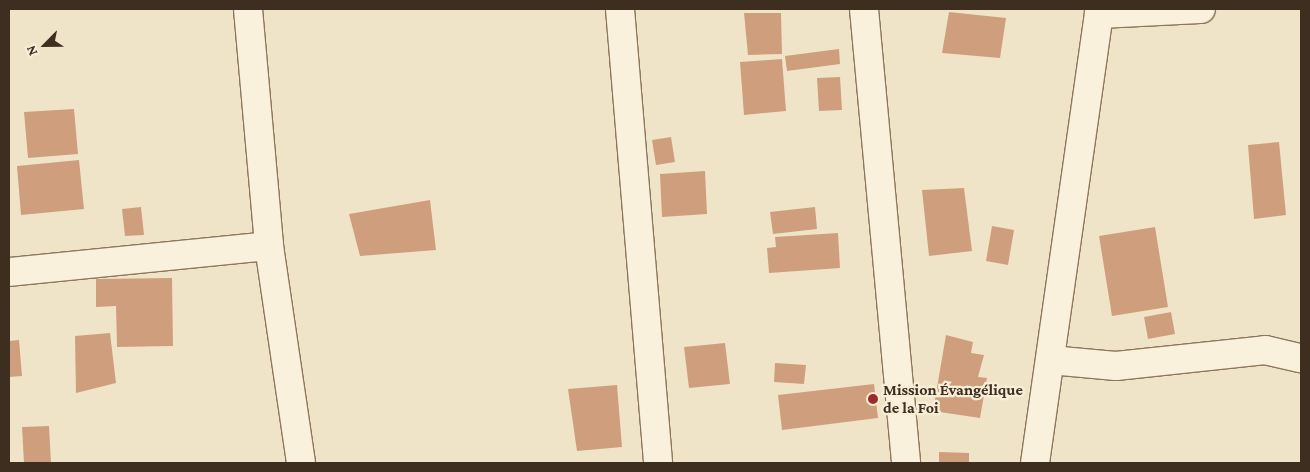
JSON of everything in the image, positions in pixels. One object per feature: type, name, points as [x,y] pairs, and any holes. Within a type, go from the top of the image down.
[{"type":"street","points":[[248,9],[269,246],[301,463]]},
{"type":"street","points":[[620,9],[658,463]]},
{"type":"street","points":[[864,9],[906,463]]},
{"type":"street","points":[[1034,463],[1100,11],[1201,9]]},
{"type":"street","points":[[9,272],[269,246]]},
{"type":"street","points":[[1050,360],[1116,366],[1265,350],[1301,358]]},
{"type":"building","points":[[949,12],[1006,18],[1000,58],[942,53]]},
{"type":"building","points":[[744,13],[781,13],[782,54],[748,55]]},
{"type":"building","points":[[839,49],[840,64],[787,71],[785,56]]},
{"type":"building","points":[[782,59],[786,111],[744,115],[740,62]]},
{"type":"building","points":[[840,77],[842,110],[819,111],[817,78]]},
{"type":"building","points":[[74,109],[78,154],[28,158],[24,112]]},
{"type":"building","points":[[671,137],[675,162],[656,165],[652,140]]},
{"type":"building","points":[[1279,142],[1286,215],[1254,219],[1248,145]]},
{"type":"building","points":[[79,160],[84,209],[21,215],[17,166]]},
{"type":"building","points":[[705,171],[707,214],[662,217],[660,174]]},
{"type":"building","points":[[964,188],[972,251],[929,256],[922,190]]},
{"type":"building","points":[[430,200],[436,250],[360,256],[349,214]]},
{"type":"building","points":[[141,207],[144,235],[125,236],[122,209]]},
{"type":"building","points":[[815,207],[817,229],[773,234],[770,212]]},
{"type":"building","points":[[992,226],[1014,230],[1008,265],[986,261]]},
{"type":"building","points":[[1155,227],[1168,307],[1112,316],[1099,236]]},
{"type":"building","points":[[838,233],[840,268],[769,273],[767,248],[776,247],[775,237]]},
{"type":"building","points":[[172,278],[173,346],[117,347],[116,306],[96,307],[96,279]]},
{"type":"building","points":[[1171,312],[1175,334],[1148,339],[1144,317]]},
{"type":"building","points":[[110,333],[116,383],[76,393],[75,336]]},
{"type":"building","points":[[946,335],[973,342],[971,353],[984,355],[978,377],[987,378],[980,418],[933,411]]},
{"type":"building","points":[[19,340],[22,376],[9,377],[9,341]]},
{"type":"building","points":[[725,343],[730,384],[689,388],[684,347]]},
{"type":"building","points":[[775,363],[806,365],[804,384],[774,382]]},
{"type":"building","points":[[874,384],[878,418],[782,430],[778,395]]},
{"type":"building","points":[[617,385],[622,447],[577,451],[568,389]]},
{"type":"building","points":[[49,426],[51,463],[24,463],[22,427]]},
{"type":"building","points":[[939,452],[969,453],[969,463],[939,463]]},
{"type":"place","name":"Mission Évangélique de la Foi","points":[[873,399]]}]
